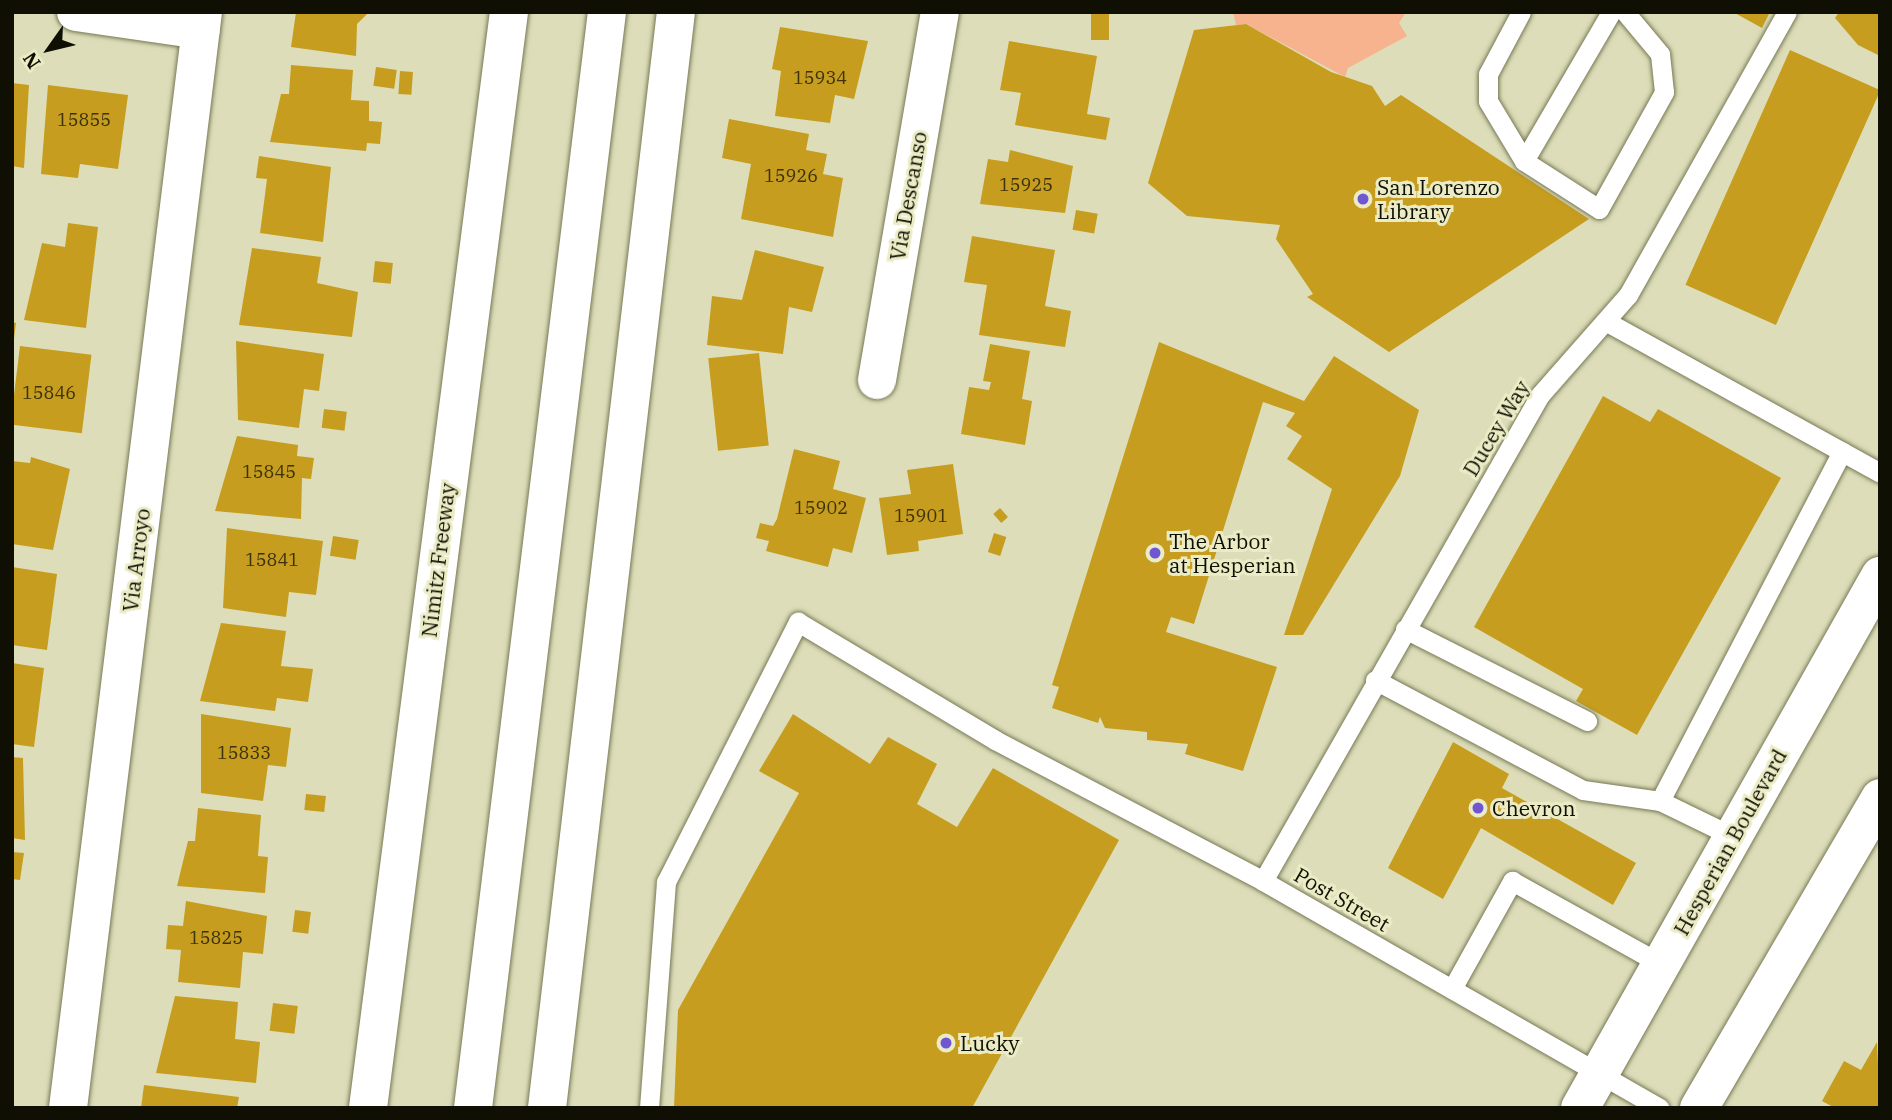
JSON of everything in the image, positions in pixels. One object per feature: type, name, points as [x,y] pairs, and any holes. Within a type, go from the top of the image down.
[{"type":"main road","points":[[76,12],[202,21]]},
{"type":"main road","name":"Nimitz Freeway","points":[[368,1108],[509,12]]},
{"type":"main road","points":[[473,1108],[607,12]]},
{"type":"main road","points":[[549,1103],[676,12]]},
{"type":"main road","name":"Via Descanso","points":[[877,380],[940,12]]},
{"type":"main road","name":"Via Arroyo","points":[[68,1108],[202,21]]},
{"type":"main road","name":"Hesperian Boulevard","points":[[1580,1108],[1880,576]]},
{"type":"main road","points":[[1699,1108],[1880,799]]},
{"type":"lane","points":[[1521,12],[1488,74],[1488,100],[1524,161],[1599,209],[1664,92],[1660,54],[1625,12]]},
{"type":"lane","points":[[1524,161],[1611,12]]},
{"type":"lane","name":"Ducey Way","points":[[1263,881],[1375,680],[1540,395],[1607,322],[1646,267],[1787,12]]},
{"type":"lane","points":[[1607,322],[1880,472]]},
{"type":"lane","points":[[1660,801],[1842,452]]},
{"type":"lane","name":"Post Street","points":[[649,1108],[666,882],[798,622],[995,740],[1263,881],[1660,1108]]},
{"type":"lane","points":[[1405,629],[1587,721]]},
{"type":"lane","points":[[1375,680],[1583,790],[1660,801],[1732,836]]},
{"type":"lane","points":[[1452,989],[1512,881],[1661,964]]},
{"type":"shaded area","points":[[1233,12],[1406,12],[1399,23],[1407,36],[1348,68],[1345,77],[1246,24],[1236,25]]},
{"type":"building","points":[[296,12],[369,12],[357,24],[356,56],[291,47]]},
{"type":"building","points":[[1091,12],[1109,12],[1109,40],[1091,40]]},
{"type":"building","points":[[1733,12],[1770,12],[1762,28]]},
{"type":"building","points":[[1839,12],[1880,12],[1880,56],[1858,45],[1835,18]]},
{"type":"building","name":"San Lorenzo Library","points":[[1246,24],[1331,72],[1372,86],[1385,106],[1401,95],[1589,219],[1389,352],[1307,297],[1313,294],[1276,239],[1280,225],[1187,216],[1148,183],[1194,30]]},
{"type":"building","points":[[780,27],[868,41],[854,99],[835,95],[830,123],[775,116],[781,71],[772,69]]},
{"type":"building","points":[[1009,41],[1097,56],[1087,114],[1110,118],[1106,140],[1015,125],[1021,93],[1000,90]]},
{"type":"building","points":[[1790,50],[1880,91],[1776,325],[1685,285]]},
{"type":"building","points":[[291,65],[353,70],[351,100],[369,101],[369,121],[382,122],[380,144],[367,143],[366,151],[270,142],[281,94],[289,94]]},
{"type":"building","points":[[376,67],[397,70],[394,89],[373,86]]},
{"type":"building","points":[[400,71],[413,72],[411,95],[398,94]]},
{"type":"building","points":[[12,83],[29,85],[24,168],[12,166]]},
{"type":"building","points":[[48,85],[128,95],[118,169],[80,164],[78,178],[41,174]]},
{"type":"building","points":[[729,119],[809,134],[806,150],[827,154],[823,174],[843,178],[833,237],[741,219],[751,164],[722,158]]},
{"type":"building","points":[[1010,150],[1073,166],[1065,213],[980,204],[988,159],[1008,162]]},
{"type":"building","points":[[259,156],[331,167],[323,242],[260,233],[267,179],[256,178]]},
{"type":"building","points":[[1076,210],[1098,214],[1094,234],[1073,230]]},
{"type":"building","points":[[68,223],[98,227],[86,328],[24,320],[42,243],[65,247]]},
{"type":"building","points":[[972,236],[1055,250],[1045,306],[1071,311],[1065,347],[979,335],[987,285],[964,282]]},
{"type":"building","points":[[252,248],[321,257],[317,283],[358,292],[352,337],[239,325]]},
{"type":"building","points":[[755,250],[824,267],[812,312],[789,307],[783,354],[707,345],[712,296],[742,300]]},
{"type":"building","points":[[375,261],[393,263],[391,284],[373,282]]},
{"type":"building","points":[[12,322],[16,323],[14,339],[12,339]]},
{"type":"building","points":[[236,341],[324,354],[319,391],[304,389],[299,428],[238,420]]},
{"type":"building","name":"The Arbor at Hesperian","points":[[1159,342],[1304,401],[1334,356],[1419,410],[1400,476],[1303,635],[1284,635],[1332,489],[1287,459],[1302,436],[1286,426],[1295,413],[1263,402],[1194,624],[1171,617],[1166,632],[1277,667],[1243,771],[1185,754],[1188,744],[1147,740],[1147,732],[1105,728],[1100,717],[1098,723],[1052,708],[1059,687],[1052,685]]},
{"type":"building","points":[[990,344],[1030,351],[1022,399],[1032,401],[1025,445],[961,434],[969,387],[989,390],[991,382],[983,381]]},
{"type":"building","points":[[20,346],[91,355],[82,433],[12,425]]},
{"type":"building","points":[[759,353],[769,445],[718,451],[708,358]]},
{"type":"building","points":[[1603,396],[1650,422],[1658,409],[1781,478],[1637,735],[1576,701],[1583,689],[1474,627]]},
{"type":"building","points":[[324,409],[347,412],[345,431],[322,428]]},
{"type":"building","points":[[237,436],[298,445],[297,456],[314,458],[311,479],[302,478],[301,519],[215,511]]},
{"type":"building","points":[[794,449],[840,461],[833,489],[866,498],[852,553],[833,548],[828,567],[766,551],[769,541],[756,538],[760,523],[773,526],[777,519]]},
{"type":"building","points":[[31,457],[70,469],[53,550],[12,544],[12,461],[30,463]]},
{"type":"building","points":[[953,464],[963,534],[918,541],[919,551],[887,555],[879,498],[911,494],[907,470]]},
{"type":"building","points":[[1000,508],[1008,517],[1001,523],[993,514]]},
{"type":"building","points":[[227,528],[323,541],[316,595],[289,592],[286,617],[223,608]]},
{"type":"building","points":[[994,533],[1006,537],[1000,556],[988,552]]},
{"type":"building","points":[[333,536],[359,540],[356,560],[330,556]]},
{"type":"building","points":[[12,567],[57,574],[47,650],[12,645]]},
{"type":"building","points":[[221,623],[286,631],[281,666],[313,669],[308,702],[277,698],[275,711],[200,701]]},
{"type":"building","points":[[12,663],[44,668],[34,747],[12,744]]},
{"type":"building","points":[[201,714],[291,728],[286,767],[268,765],[263,801],[201,793]]},
{"type":"building","points":[[793,714],[870,764],[888,737],[937,764],[917,804],[957,827],[993,768],[1119,840],[972,1108],[674,1108],[678,1010],[799,793],[759,771]]},
{"type":"building","name":"Chevron","points":[[1453,742],[1509,774],[1502,788],[1636,863],[1613,905],[1481,828],[1443,899],[1388,868]]},
{"type":"building","points":[[12,757],[23,758],[25,840],[12,838]]},
{"type":"building","points":[[306,794],[326,796],[324,812],[304,810]]},
{"type":"building","points":[[198,808],[261,815],[258,856],[268,857],[265,893],[177,886],[188,841],[195,841]]},
{"type":"building","points":[[12,852],[24,853],[20,880],[12,879]]},
{"type":"building","points":[[186,901],[267,916],[263,954],[243,952],[240,988],[178,982],[181,950],[166,949],[168,925],[183,926]]},
{"type":"building","points":[[295,910],[311,912],[308,934],[292,932]]},
{"type":"building","points":[[175,996],[238,1002],[235,1039],[260,1042],[256,1083],[156,1073]]},
{"type":"building","points":[[273,1003],[298,1006],[294,1034],[270,1031]]},
{"type":"building","points":[[1877,1042],[1880,1108],[1835,1108],[1822,1101],[1844,1061],[1861,1070]]},
{"type":"building","points":[[144,1085],[239,1097],[237,1108],[141,1108]]},
{"type":"place","name":"San Lorenzo Library","points":[[1363,199]]},
{"type":"place","name":"The Arbor at Hesperian","points":[[1155,553]]},
{"type":"place","name":"Chevron","points":[[1478,808]]},
{"type":"place","name":"Lucky","points":[[946,1043]]}]
